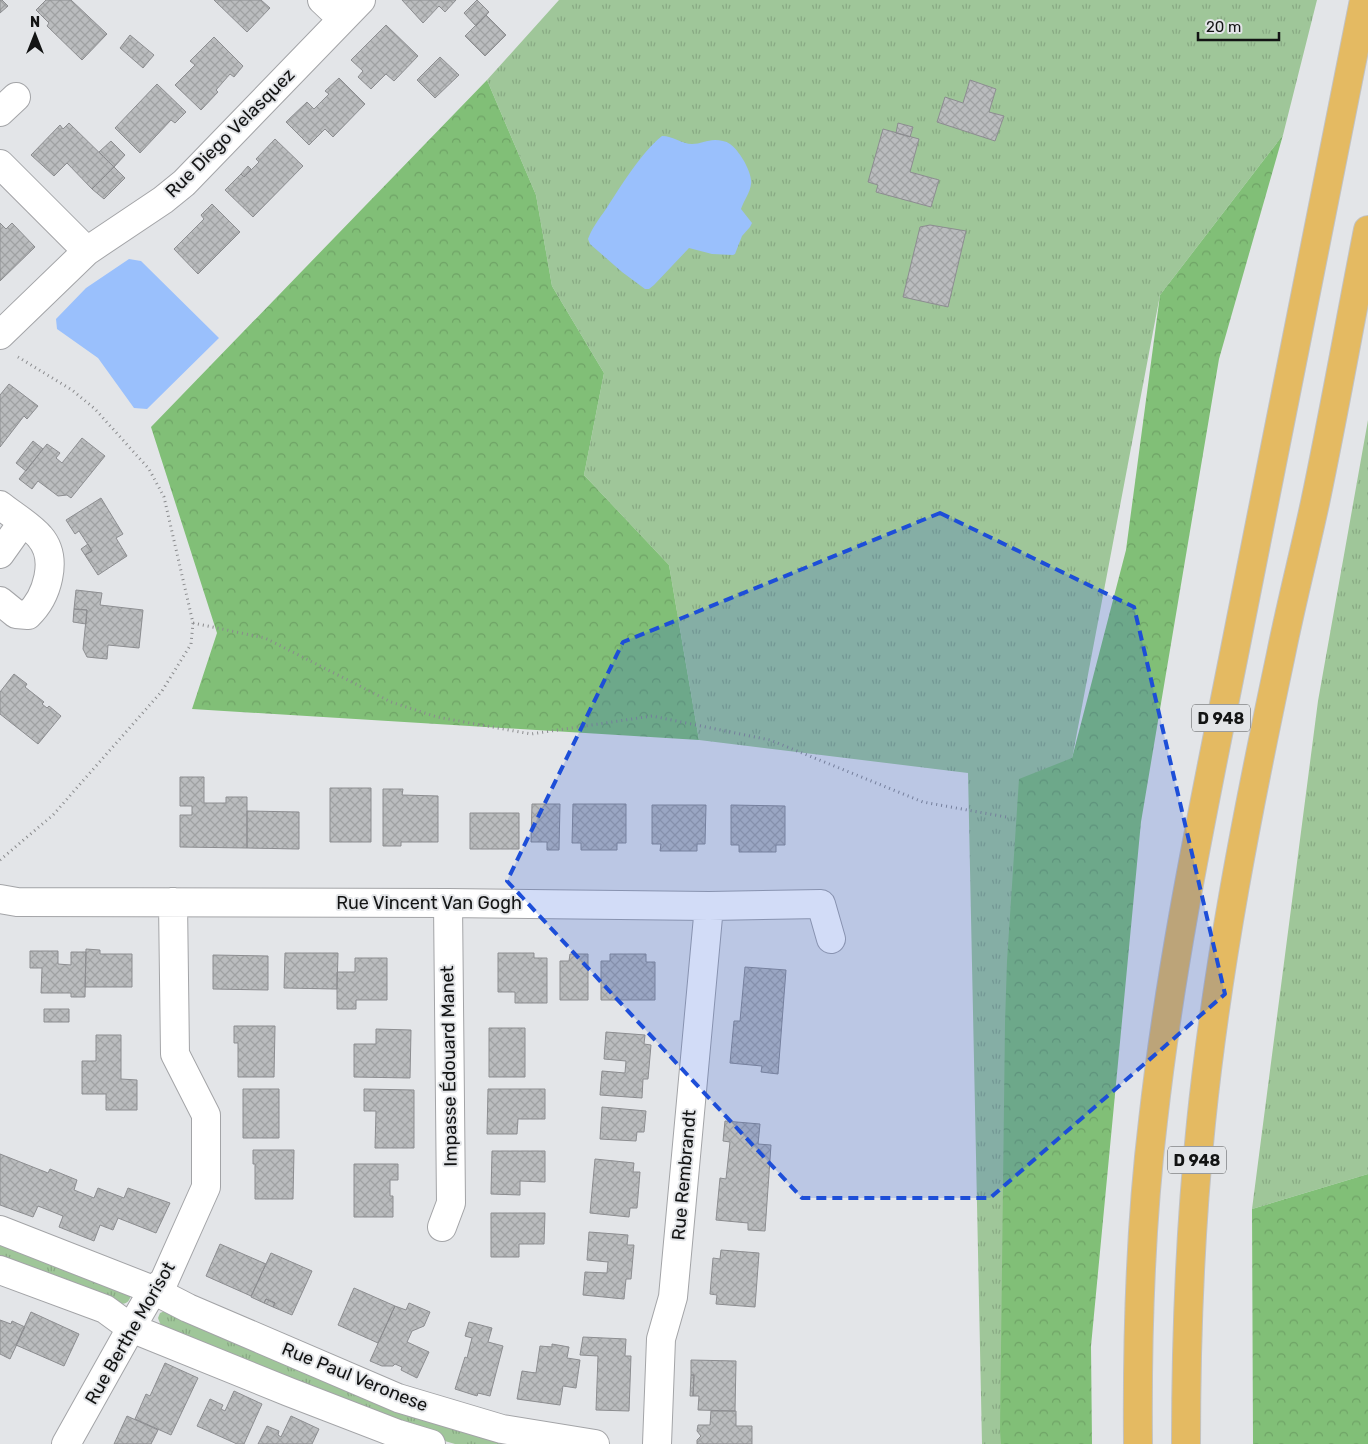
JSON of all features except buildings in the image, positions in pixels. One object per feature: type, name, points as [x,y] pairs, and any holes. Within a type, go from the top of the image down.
[{"type":"highway","name":"D 948","points":[[1138,1444],[1140,1274],[1152,1122],[1175,962],[1202,810],[1364,0]]},
{"type":"highway","name":"D 948","points":[[1186,1444],[1187,1313],[1192,1220],[1201,1121],[1214,1022],[1237,878],[1258,764],[1315,504],[1368,230]]},
{"type":"street","points":[[322,0],[342,19]]},
{"type":"street","name":"Rue Diego Velasquez","points":[[8,345],[87,251],[163,200],[184,183],[360,0]]},
{"type":"street","points":[[0,164],[87,251]]},
{"type":"street","points":[[0,505],[39,536],[46,547],[49,560],[49,574],[46,587],[34,609],[28,615],[16,614],[0,601]]},
{"type":"street","points":[[0,554],[22,523]]},
{"type":"street","name":"Rue Vincent Van Gogh","points":[[0,899],[17,902],[448,902],[709,906],[821,904],[831,939]]},
{"type":"street","name":"Rue Berthe Morisot","points":[[66,1444],[153,1290],[164,1281],[206,1187],[206,1115],[175,1054],[173,902]]},
{"type":"street","name":"Impasse Édouard Manet","points":[[442,1227],[451,1203],[448,902]]},
{"type":"street","name":"Rue Rembrandt","points":[[657,1444],[662,1339],[673,1297],[709,906]]},
{"type":"street","name":"Rue Paul Veronese","points":[[0,1230],[153,1290],[188,1308],[398,1398],[502,1429],[596,1444]]},
{"type":"street","name":"Rue Paul Veronese","points":[[0,1270],[105,1309],[131,1328],[289,1392],[398,1434],[431,1444]]},
{"type":"path","points":[[0,860],[53,815],[162,691],[191,644],[193,623],[164,497],[149,469],[95,409],[72,390],[8,345]]},
{"type":"path","points":[[193,623],[265,638],[390,702],[437,718],[531,734],[652,716],[770,740],[923,802],[1006,817]]},
{"type":"highlighted area","points":[[940,513],[1134,607],[1225,994],[990,1198],[802,1198],[507,881],[623,642]]},
{"type":"green space","points":[[559,0],[1317,0],[1283,135],[1160,295],[1072,759],[1003,1444],[982,1444],[968,773],[699,740],[669,565],[584,475],[604,373],[552,286],[536,195],[487,80]]},
{"type":"green space","points":[[487,80],[536,195],[552,286],[604,373],[584,475],[669,565],[699,740],[192,709],[217,633],[151,427]]},
{"type":"green space","points":[[1283,135],[1219,359],[1141,822],[1091,1346],[1092,1444],[1001,1444],[1005,1023],[1007,961],[1019,779],[1072,758],[1126,550],[1160,295]]},
{"type":"green space","points":[[1368,420],[1368,1174],[1252,1209],[1318,701]]},
{"type":"green space","points":[[1368,1174],[1368,1444],[1253,1444],[1252,1209]]},
{"type":"green space","points":[[0,1240],[131,1294],[130,1299],[126,1303],[120,1304],[0,1259]]},
{"type":"green space","points":[[167,1310],[544,1444],[455,1444],[397,1427],[161,1326],[158,1318],[160,1313]]},
{"type":"water","points":[[662,136],[692,144],[721,140],[734,147],[745,162],[750,174],[750,187],[741,209],[752,223],[742,236],[735,254],[712,254],[689,248],[654,285],[649,289],[645,289],[590,244],[588,239],[632,170],[646,151]]},
{"type":"water","points":[[129,259],[141,261],[219,338],[147,409],[134,408],[98,358],[57,329],[56,319],[86,288]]}]
